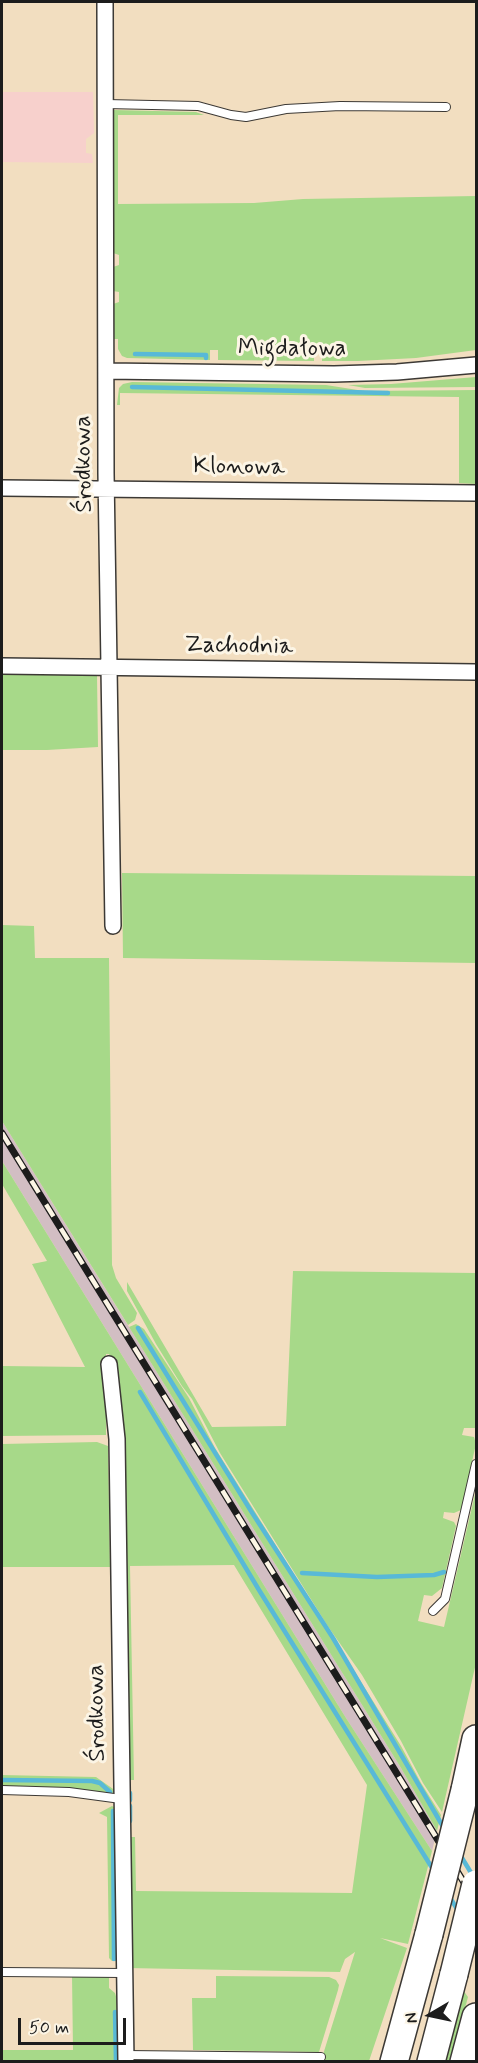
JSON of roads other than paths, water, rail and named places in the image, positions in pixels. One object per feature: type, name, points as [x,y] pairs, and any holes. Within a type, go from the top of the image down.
[{"type":"highway","points":[[394,2061],[429,1934],[477,1739]]},
{"type":"highway","points":[[430,2061],[477,1884]]},
{"type":"highway","points":[[464,2061],[477,2017]]},
{"type":"street","name":"Środkowa","points":[[105,2],[108,668],[112,926]]},
{"type":"street","name":"Migdałowa","points":[[106,371],[334,374],[397,372],[477,365]]},
{"type":"street","name":"Klonowa","points":[[2,488],[477,493]]},
{"type":"street","name":"Zachodnia","points":[[2,666],[477,672]]},
{"type":"street","name":"Środkowa","points":[[109,1365],[117,1439],[126,2058]]},
{"type":"lane","points":[[106,104],[198,106],[246,117],[286,109],[331,106],[446,107]]},
{"type":"lane","points":[[433,1611],[445,1599],[477,1464]]},
{"type":"lane","points":[[2,1790],[69,1792],[121,1799]]},
{"type":"lane","points":[[2,1972],[123,1973]]},
{"type":"lane","points":[[126,2058],[321,2057]]},
{"type":"waterway","points":[[135,354],[206,355],[206,358]]},
{"type":"waterway","points":[[132,387],[388,393]]},
{"type":"waterway","points":[[138,1328],[333,1638],[445,1830]]},
{"type":"waterway","points":[[140,1392],[259,1590],[434,1871]]},
{"type":"waterway","points":[[302,1573],[377,1577],[434,1575],[444,1572]]},
{"type":"waterway","points":[[2,1780],[92,1781],[100,1783],[110,1792]]},
{"type":"waterway","points":[[130,1793],[130,1800]]},
{"type":"waterway","points":[[130,1806],[130,1821]]},
{"type":"waterway","points":[[113,1811],[114,1959]]},
{"type":"waterway","points":[[459,1853],[473,1876]]},
{"type":"waterway","points":[[449,1896],[459,1912]]},
{"type":"waterway","points":[[115,2012],[116,2062]]},
{"type":"railway","points":[[2,1133],[476,1902]]},
{"type":"railway","points":[[465,1897],[476,1915]]}]
